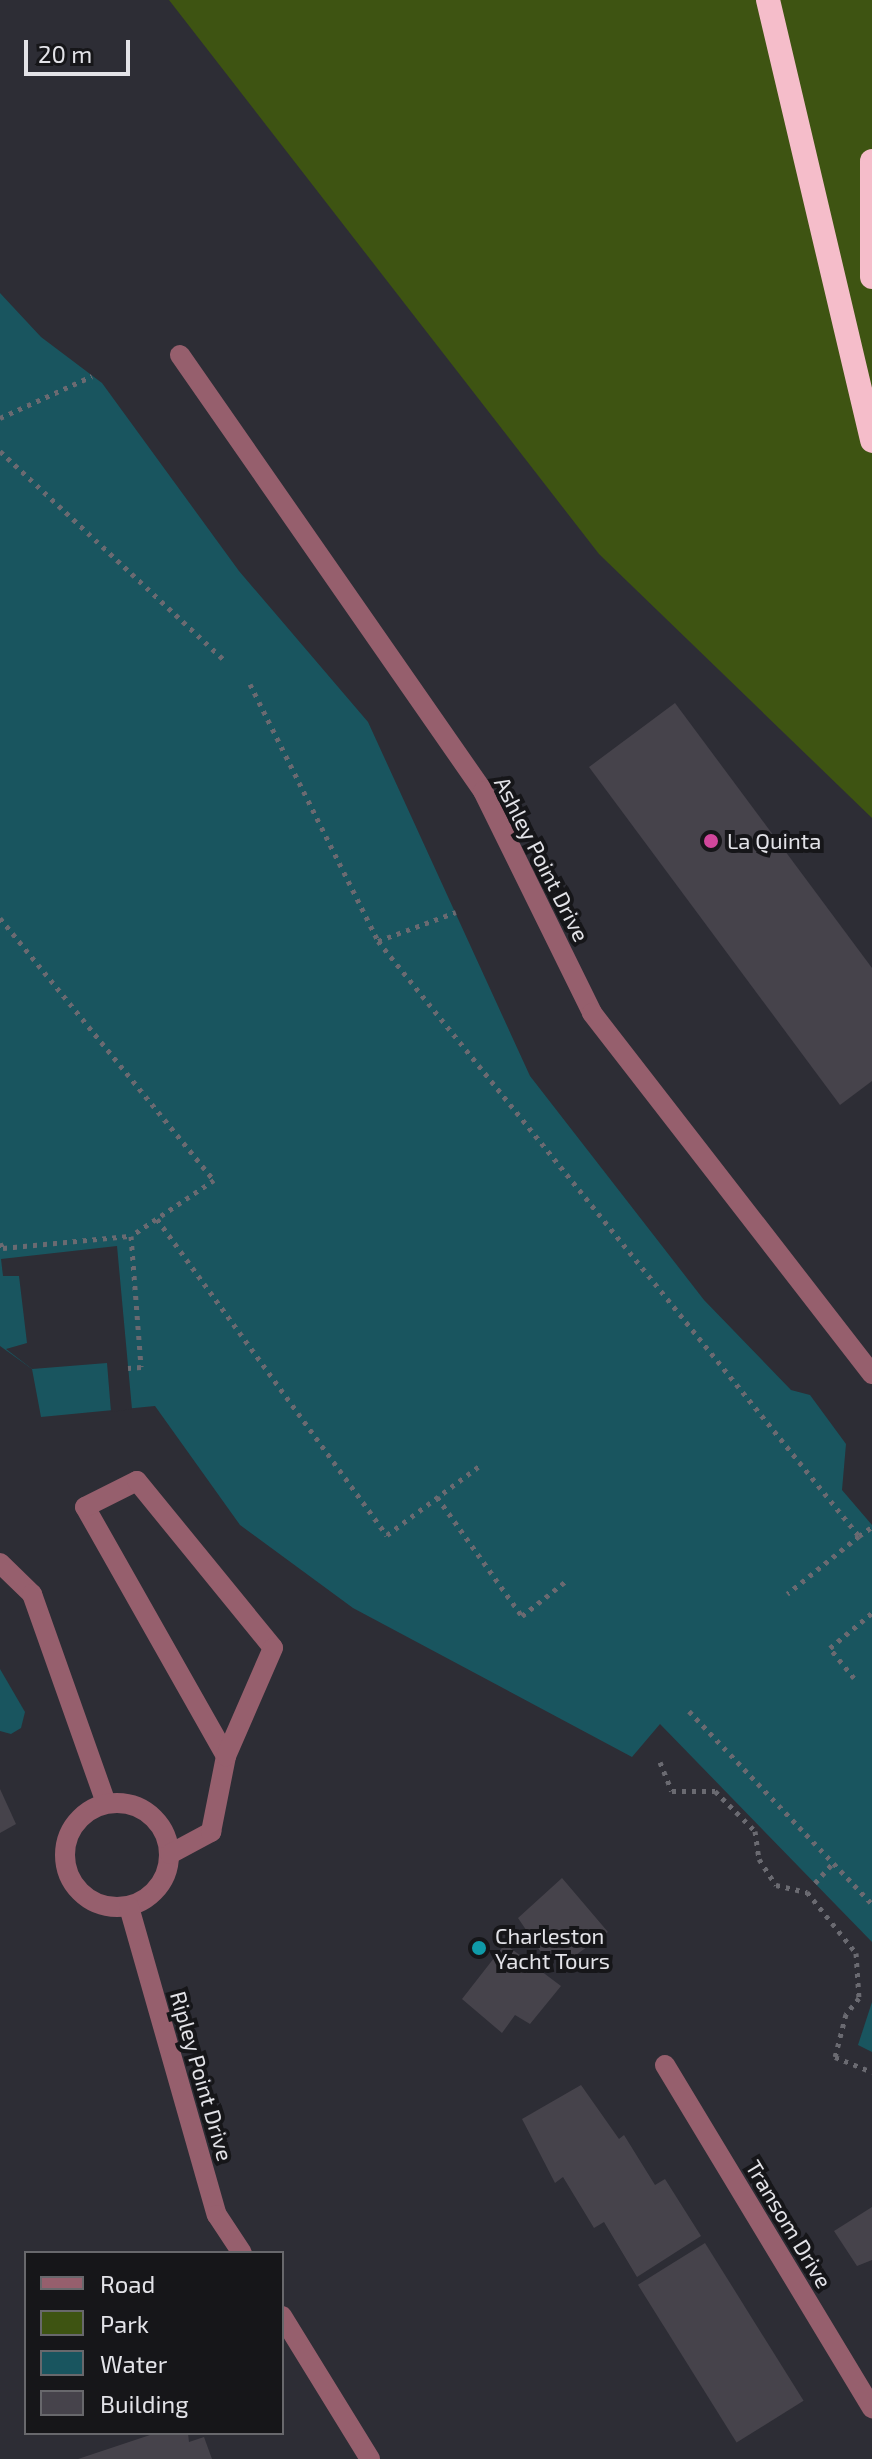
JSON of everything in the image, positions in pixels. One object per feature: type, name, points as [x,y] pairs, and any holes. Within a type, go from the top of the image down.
[{"type":"highway","points":[[768,0],[872,441]]},
{"type":"highway","points":[[872,161],[872,277]]},
{"type":"street","name":"Ashley Point Drive","points":[[180,355],[483,791],[592,1013],[872,1374]]},
{"type":"street","points":[[170,1854],[211,1832],[226,1756],[273,1648],[137,1481],[85,1507],[226,1756]]},
{"type":"street","points":[[0,1563],[32,1594],[106,1803]]},
{"type":"street","points":[[106,1803],[136,1805],[161,1825],[170,1854],[165,1877],[150,1896],[129,1907],[102,1906],[90,1899],[79,1891],[65,1867],[67,1839],[81,1816],[106,1803]]},
{"type":"street","name":"Ripley Point Drive","points":[[129,1907],[217,2215],[241,2251]]},
{"type":"street","name":"Transom Drive","points":[[665,2065],[872,2408]]},
{"type":"street","points":[[284,2319],[370,2459]]},
{"type":"path","points":[[0,418],[92,376]]},
{"type":"path","points":[[0,451],[224,660]]},
{"type":"path","points":[[250,684],[378,941],[859,1536]]},
{"type":"path","points":[[378,941],[456,912]]},
{"type":"path","points":[[0,918],[214,1180],[131,1236],[3,1248],[0,1243]]},
{"type":"path","points":[[157,1219],[387,1535],[482,1464]]},
{"type":"path","points":[[128,1368],[141,1367],[131,1236]]},
{"type":"path","points":[[437,1497],[522,1616],[566,1581]]},
{"type":"path","points":[[787,1594],[872,1527]]},
{"type":"path","points":[[854,1678],[830,1648],[872,1613]]},
{"type":"path","points":[[689,1711],[872,1904]]},
{"type":"path","points":[[660,1762],[672,1791],[715,1791],[755,1831],[759,1859],[776,1885],[807,1892],[856,1953],[859,1998],[846,2014],[835,2057],[872,2072]]},
{"type":"path","points":[[815,1883],[833,1863]]},
{"type":"green space","points":[[169,0],[872,0],[872,818],[599,554]]},
{"type":"water","points":[[0,293],[41,337],[102,383],[239,571],[368,722],[530,1076],[704,1300],[791,1390],[810,1395],[846,1444],[842,1490],[872,1525],[872,1942],[660,1724],[632,1757],[353,1608],[240,1525],[155,1406],[41,1417],[32,1369],[0,1346]]},
{"type":"water","points":[[0,1669],[25,1712],[21,1728],[11,1734],[0,1731]]},
{"type":"water","points":[[872,2002],[872,2052],[858,2045]]},
{"type":"pier","points":[[117,1246],[132,1409],[111,1412],[107,1363],[32,1369],[6,1349],[27,1343],[19,1276],[3,1276],[1,1259]]},
{"type":"building","name":"La Quinta","points":[[675,703],[872,968],[872,1081],[840,1105],[589,767]]},
{"type":"building","points":[[0,1789],[16,1824],[0,1833]]},
{"type":"building","points":[[562,1878],[608,1932],[566,1962],[559,1953],[547,1961],[518,1918]]},
{"type":"building","points":[[505,1944],[561,1986],[530,2024],[515,2015],[502,2033],[462,1999]]},
{"type":"building","points":[[581,2085],[619,2139],[624,2135],[655,2185],[665,2179],[701,2236],[637,2277],[604,2222],[594,2228],[563,2177],[555,2183],[522,2119]]},
{"type":"building","points":[[872,2207],[872,2260],[857,2266],[834,2231]]},
{"type":"building","points":[[705,2243],[804,2401],[737,2443],[638,2285]]},
{"type":"building","points":[[150,2435],[188,2435],[189,2442],[204,2437],[212,2459],[78,2459]]},
{"type":"place","name":"La Quinta","points":[[711,841]]},
{"type":"place","name":"Charleston Yacht Tours","points":[[479,1948]]}]
